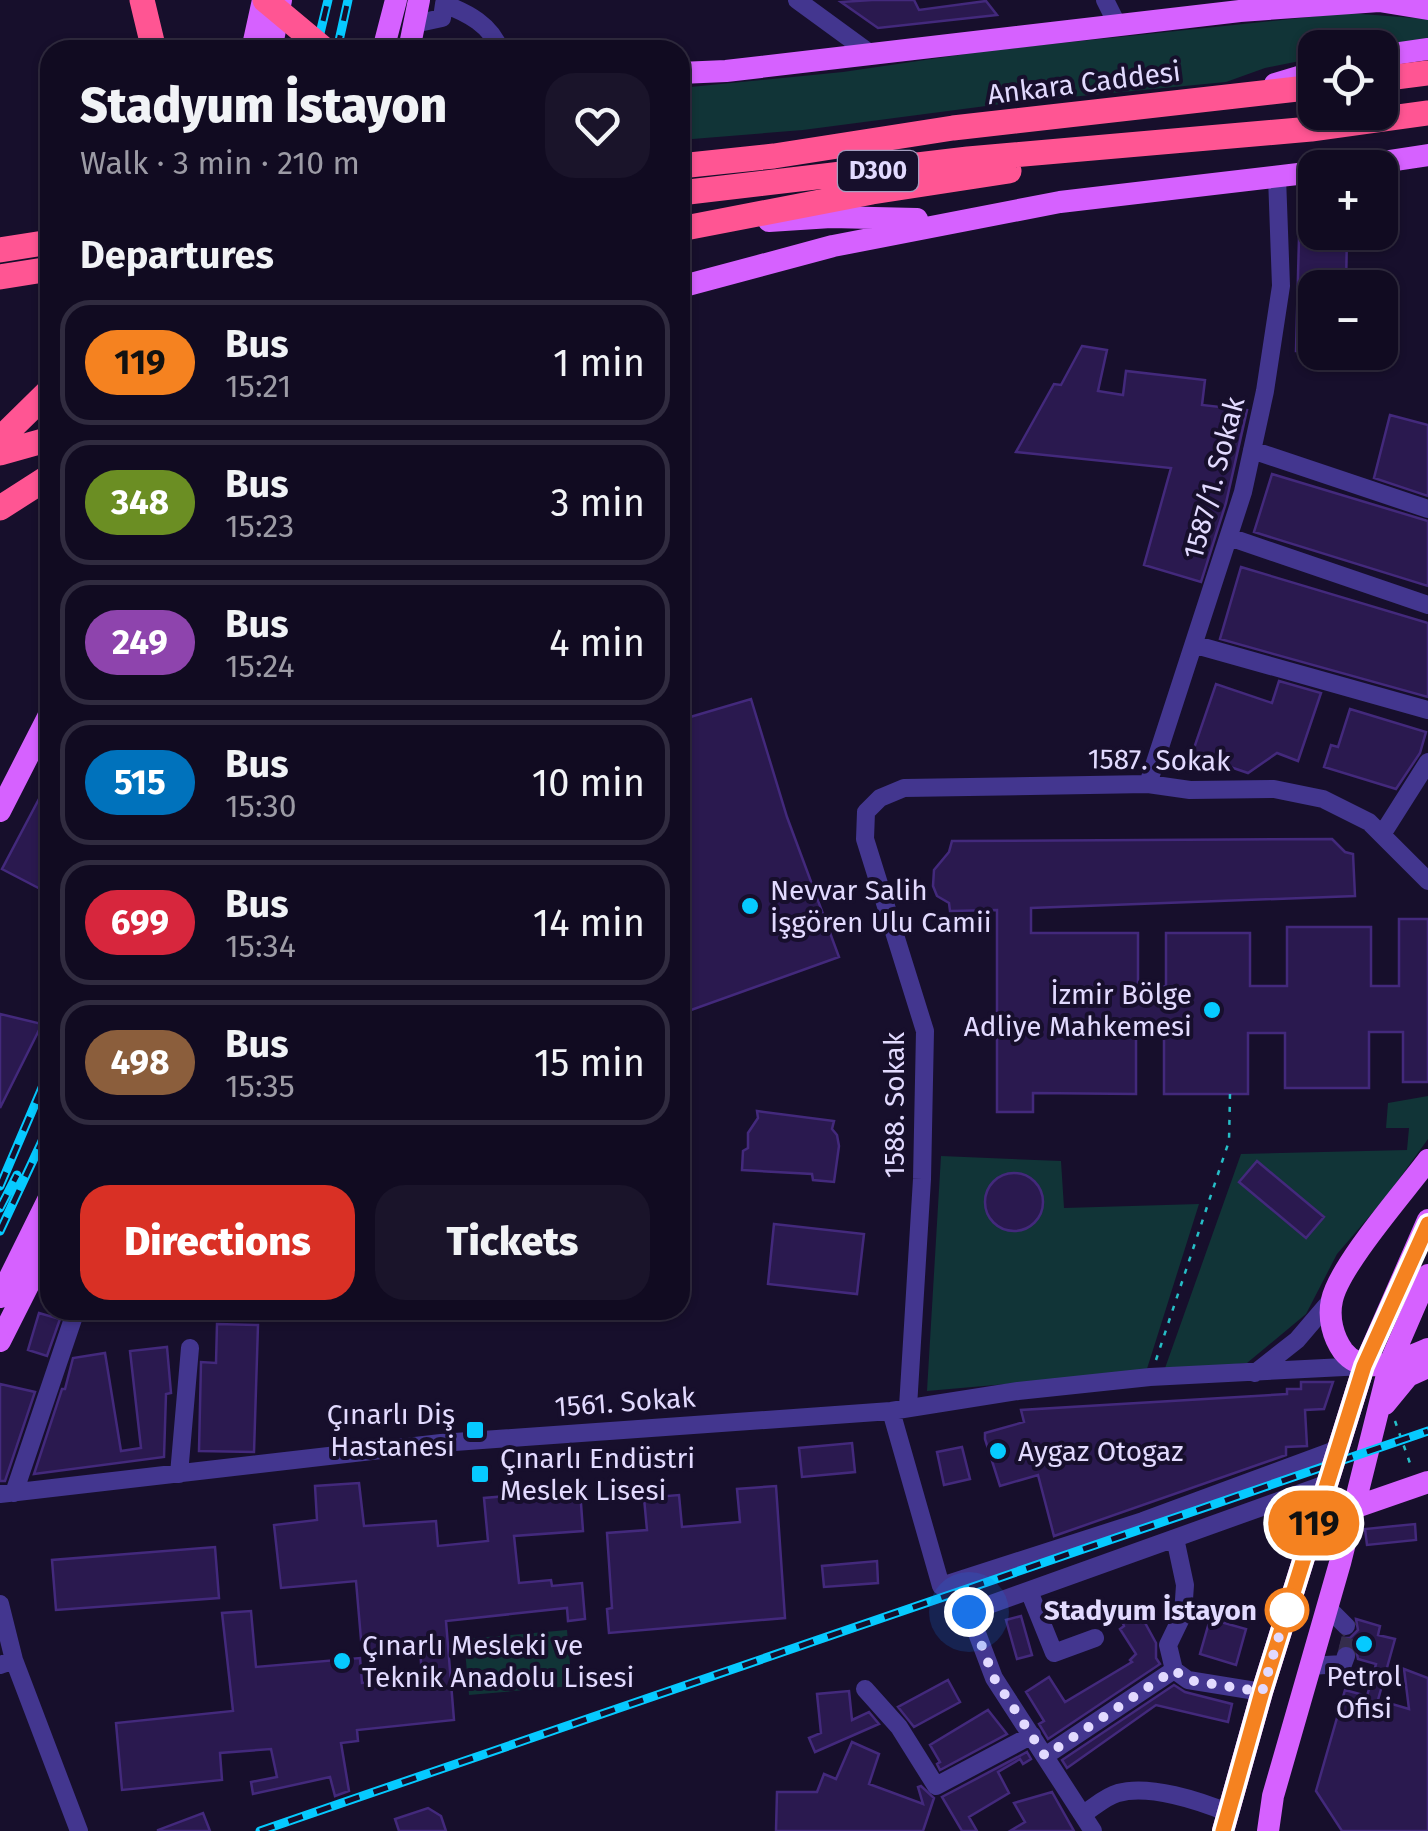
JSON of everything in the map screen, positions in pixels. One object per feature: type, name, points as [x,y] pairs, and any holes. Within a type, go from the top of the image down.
[{"type":"highway","points":[[142,0],[152,40]]},
{"type":"highway","points":[[264,0],[313,40]]},
{"type":"highway","points":[[1398,77],[1428,74]]},
{"type":"highway","name":"Ankara Caddesi","points":[[860,142],[1298,89]]},
{"type":"highway","name":"D300","points":[[690,192],[968,159],[1311,130],[1428,113]]},
{"type":"highway","points":[[690,149],[817,140],[860,142]]},
{"type":"highway","name":"D300","points":[[690,165],[860,142]]},
{"type":"highway","points":[[690,227],[900,187],[1004,172],[1076,152]]},
{"type":"highway","points":[[12,248],[40,244]]},
{"type":"highway","points":[[0,277],[39,271]]},
{"type":"highway","points":[[0,440],[40,400]]},
{"type":"highway","points":[[0,453],[40,442]]},
{"type":"highway","points":[[0,508],[40,482]]},
{"type":"main road","points":[[254,40],[264,0]]},
{"type":"main road","points":[[273,40],[282,0]]},
{"type":"main road","points":[[386,40],[396,0]]},
{"type":"main road","points":[[411,40],[419,0]]},
{"type":"main road","points":[[690,73],[1117,24],[1379,1],[1428,9]]},
{"type":"main road","points":[[1398,53],[1428,49]]},
{"type":"main road","points":[[1242,95],[1298,77]]},
{"type":"main road","points":[[1398,160],[1428,155]]},
{"type":"main road","points":[[690,283],[833,246],[1060,202],[1298,174]]},
{"type":"main road","points":[[690,228],[831,217],[965,220]]},
{"type":"main road","points":[[0,811],[40,733]]},
{"type":"main road","points":[[1413,1363],[1364,1366],[1347,1356],[1335,1339],[1332,1299],[1363,1246],[1428,1160]]},
{"type":"main road","points":[[0,1296],[40,1216]]},
{"type":"main road","points":[[1363,1246],[1398,1227],[1427,1223]]},
{"type":"main road","points":[[1226,1822],[1262,1692],[1364,1366],[1427,1223]]},
{"type":"main road","points":[[0,1340],[40,1262]]},
{"type":"main road","points":[[1268,1831],[1273,1796],[1353,1508],[1393,1391],[1408,1376],[1413,1363],[1428,1275]]},
{"type":"main road","points":[[1385,1415],[1413,1363],[1428,1349]]},
{"type":"main road","points":[[1353,1508],[1425,1488]]},
{"type":"street","points":[[797,0],[871,54]]},
{"type":"street","points":[[1105,0],[1117,24]]},
{"type":"street","points":[[414,24],[442,18],[445,2],[475,18],[495,40]]},
{"type":"street","name":"1587/1. Sokak","points":[[1148,784],[1196,645],[1252,450],[1281,286],[1278,177]]},
{"type":"street","points":[[1252,450],[1428,508]]},
{"type":"street","points":[[1229,536],[1428,605]]},
{"type":"street","points":[[1196,645],[1428,710]]},
{"type":"street","points":[[1383,833],[1428,762]]},
{"type":"street","name":"1587. Sokak","points":[[866,812],[880,798],[904,788],[1148,784],[1190,790],[1274,789],[1323,800],[1369,822],[1428,881]]},
{"type":"street","name":"1588. Sokak","points":[[866,812],[865,839],[925,1031],[922,1179],[900,1409],[941,1586],[1143,1521],[1338,1449]]},
{"type":"street","points":[[1255,1374],[1297,1340],[1332,1299]]},
{"type":"street","points":[[7,1493],[72,1320]]},
{"type":"street","points":[[179,1474],[190,1348]]},
{"type":"street","name":"1561. Sokak","points":[[7,1493],[440,1443],[900,1409],[1150,1377],[1364,1366]]},
{"type":"street","points":[[1093,1831],[994,1678],[969,1612],[1326,1484]]},
{"type":"street","points":[[1175,1538],[1184,1584],[1183,1614],[1168,1645],[1174,1670],[1188,1680],[1262,1692]]},
{"type":"street","points":[[1029,1591],[1054,1653],[1094,1638]]},
{"type":"street","points":[[0,1604],[7,1663],[80,1831]]},
{"type":"street","points":[[1327,1607],[1346,1626]]},
{"type":"street","points":[[1309,1666],[1343,1664],[1346,1656]]},
{"type":"street","points":[[1045,1756],[1174,1670]]},
{"type":"street","points":[[865,1689],[899,1727],[936,1786],[1032,1735]]},
{"type":"street","points":[[1083,1814],[1118,1793],[1137,1792],[1198,1800],[1226,1822]]},
{"type":"path","points":[[1150,1377],[1230,1141],[1230,1094]]},
{"type":"path","points":[[1385,1415],[1425,1488]]},
{"type":"path","points":[[1401,1442],[1428,1434]]},
{"type":"green space","points":[[1348,13],[1428,19],[1428,38],[1398,43],[1398,30],[1298,30],[1298,61],[1226,82],[690,139],[690,87],[843,72],[986,51]]},
{"type":"green space","points":[[1428,1096],[1428,1139],[1386,1197],[1337,1254],[1306,1314],[1247,1363],[1164,1371],[1241,1154],[1407,1150],[1409,1128],[1386,1128],[1388,1103]]},
{"type":"green space","points":[[941,1156],[1061,1161],[1064,1208],[1199,1204],[1146,1372],[927,1391]]},
{"type":"green space","points":[[567,1630],[572,1686],[469,1695],[464,1639]]},
{"type":"building","points":[[914,0],[919,10],[986,1],[997,15],[878,28],[841,2]]},
{"type":"building","points":[[1299,250],[1347,250],[1346,270],[1298,270]]},
{"type":"building","points":[[1298,276],[1298,351],[1296,351]]},
{"type":"building","points":[[1082,346],[1107,350],[1098,391],[1123,395],[1126,371],[1205,380],[1202,405],[1247,410],[1226,503],[1201,582],[1144,565],[1171,468],[1016,452],[1054,384],[1061,385]]},
{"type":"building","points":[[1390,415],[1428,425],[1428,496],[1374,478]]},
{"type":"building","points":[[1272,474],[1428,521],[1428,586],[1254,532]]},
{"type":"building","points":[[1241,567],[1428,623],[1428,697],[1220,639]]},
{"type":"building","points":[[1279,681],[1321,693],[1298,761],[1277,753],[1248,773],[1192,754],[1216,684],[1272,703]]},
{"type":"building","name":"Nevvar Salih İşgören Ulu Camii","points":[[751,699],[787,817],[839,957],[690,1010],[690,717]]},
{"type":"building","points":[[1350,709],[1426,732],[1420,753],[1396,789],[1324,767],[1331,745],[1338,747]]},
{"type":"building","points":[[40,797],[40,889],[2,869]]},
{"type":"building","name":"İzmir Bölge Adliye Mahkemesi","points":[[1332,839],[1345,852],[1353,854],[1355,896],[1031,908],[1031,933],[1138,933],[1138,987],[1166,986],[1166,933],[1250,933],[1250,986],[1287,986],[1287,927],[1371,927],[1371,986],[1399,986],[1399,919],[1428,919],[1428,1082],[1403,1082],[1403,1032],[1369,1032],[1369,1088],[1285,1088],[1285,1033],[1248,1033],[1248,1094],[1164,1094],[1164,1033],[1136,1033],[1136,1094],[1033,1093],[1033,1112],[997,1112],[997,910],[950,911],[949,903],[937,896],[934,870],[949,852],[952,841]]},
{"type":"building","points":[[0,1014],[40,1024],[40,1028],[0,1108]]},
{"type":"building","points":[[757,1111],[834,1121],[832,1129],[839,1146],[834,1182],[813,1180],[812,1174],[742,1170],[743,1151],[748,1148],[748,1133],[758,1118]]},
{"type":"building","points":[[1257,1161],[1324,1217],[1306,1238],[1239,1182]]},
{"type":"building","points":[[1014,1173],[1035,1181],[1043,1202],[1035,1223],[1014,1231],[993,1223],[985,1202],[993,1181]]},
{"type":"building","points":[[774,1224],[864,1234],[857,1294],[768,1284]]},
{"type":"building","points":[[39,1313],[40,1320],[60,1320],[47,1356],[28,1350]]},
{"type":"building","points":[[217,1324],[258,1325],[254,1452],[199,1451],[201,1362],[216,1363]]},
{"type":"building","points":[[167,1347],[171,1393],[166,1394],[164,1457],[34,1474],[73,1358],[105,1353],[121,1451],[141,1448],[130,1351]]},
{"type":"building","points":[[1301,1382],[1333,1382],[1324,1409],[1305,1410],[1307,1446],[1286,1447],[1286,1455],[1054,1536],[1038,1475],[1000,1486],[985,1439],[985,1433],[1024,1422],[1021,1410],[1287,1394],[1287,1389],[1301,1389]]},
{"type":"building","points":[[0,1384],[35,1392],[5,1481],[0,1481]]},
{"type":"building","points":[[852,1443],[855,1472],[802,1477],[799,1448]]},
{"type":"building","points":[[962,1447],[970,1479],[944,1485],[937,1452]]},
{"type":"building","name":"Çınarlı Mesleki ve Teknik Anadolu Lisesi","points":[[359,1483],[364,1526],[436,1521],[438,1546],[488,1541],[484,1498],[580,1490],[583,1531],[514,1536],[519,1583],[582,1583],[585,1619],[568,1621],[567,1608],[446,1621],[454,1720],[357,1730],[358,1741],[341,1743],[349,1791],[335,1796],[330,1777],[253,1794],[251,1782],[277,1777],[271,1749],[220,1753],[222,1780],[122,1790],[116,1723],[233,1711],[222,1613],[251,1611],[256,1667],[360,1658],[362,1683],[422,1678],[420,1647],[362,1651],[356,1581],[281,1588],[274,1525],[317,1520],[315,1486]]},
{"type":"building","points":[[776,1486],[785,1618],[609,1633],[607,1609],[612,1608],[607,1533],[647,1530],[644,1498],[679,1495],[682,1527],[740,1522],[737,1489]]},
{"type":"building","points":[[1415,1524],[1416,1540],[1367,1545],[1365,1529]]},
{"type":"building","points":[[215,1547],[219,1598],[56,1610],[52,1560]]},
{"type":"building","points":[[877,1561],[878,1583],[824,1587],[822,1566]]},
{"type":"building","points":[[1137,1608],[1156,1643],[1160,1664],[1048,1739],[1039,1724],[1044,1721],[1026,1692],[1049,1677],[1065,1702],[1132,1662],[1136,1654],[1120,1629],[1124,1626],[1120,1616]]},
{"type":"building","points":[[1021,1616],[1032,1655],[1017,1659],[1006,1620]]},
{"type":"building","points":[[1210,1619],[1246,1629],[1236,1665],[1200,1654]]},
{"type":"building","points":[[1356,1619],[1380,1626],[1378,1635],[1395,1639],[1378,1700],[1409,1709],[1404,1669],[1428,1678],[1428,1831],[1342,1831],[1316,1791],[1345,1690],[1367,1696],[1376,1664],[1358,1659],[1351,1645],[1341,1645],[1343,1638],[1350,1638],[1358,1630]]},
{"type":"building","points":[[948,1680],[960,1702],[914,1727],[898,1707]]},
{"type":"building","points":[[1174,1685],[1185,1692],[1232,1704],[1228,1722],[1156,1705],[1067,1768],[1062,1760]]},
{"type":"building","points":[[849,1691],[852,1720],[869,1712],[879,1724],[815,1752],[809,1738],[821,1733],[817,1694]]},
{"type":"building","points":[[988,1710],[1007,1734],[940,1770],[930,1745]]},
{"type":"building","points":[[852,1742],[879,1754],[869,1784],[923,1804],[918,1787],[921,1786],[934,1798],[923,1831],[776,1831],[777,1792],[817,1792],[824,1774],[836,1779]]},
{"type":"building","points":[[1027,1752],[1031,1759],[1023,1764],[1020,1759],[998,1772],[1009,1793],[969,1817],[977,1831],[962,1831],[942,1797]]},
{"type":"building","points":[[1052,1792],[1074,1831],[1010,1831],[1025,1822],[1014,1803]]},
{"type":"building","points":[[428,1808],[441,1816],[446,1831],[399,1831],[395,1819]]},
{"type":"building","points":[[203,1813],[210,1831],[158,1831],[158,1830]]},
{"type":"tunnel","points":[[1346,1626],[1352,1632],[1346,1656]]},
{"type":"railway","points":[[318,40],[328,0]]},
{"type":"railway","points":[[339,40],[348,0]]},
{"type":"railway","points":[[0,1186],[40,1092]]},
{"type":"railway","points":[[0,1231],[40,1145]]},
{"type":"railway","points":[[0,1208],[17,1175]]},
{"type":"railway","points":[[260,1831],[1428,1431]]},
{"type":"bus line","name":"119","points":[[1223,1831],[1262,1692],[1364,1366],[1428,1224]]},
{"type":"place","name":"Nevvar Salih İşgören Ulu Camii","points":[[750,906]]},
{"type":"place","name":"İzmir Bölge Adliye Mahkemesi","points":[[1212,1010]]},
{"type":"place","name":"Çınarlı Diş Hastanesi","points":[[475,1430]]},
{"type":"place","name":"Aygaz Otogaz","points":[[998,1451]]},
{"type":"place","name":"Çınarlı Endüstri Meslek Lisesi","points":[[480,1474]]},
{"type":"place","name":"Stadyum İstayon","points":[[1287,1610]]},
{"type":"place","name":"Petrol Ofisi","points":[[1364,1644]]},
{"type":"place","name":"Çınarlı Mesleki ve Teknik Anadolu Lisesi","points":[[342,1661]]},
{"type":"route","points":[[969,1612],[994,1678],[1045,1756],[1174,1670],[1188,1680],[1262,1692],[1287,1610]]}]
